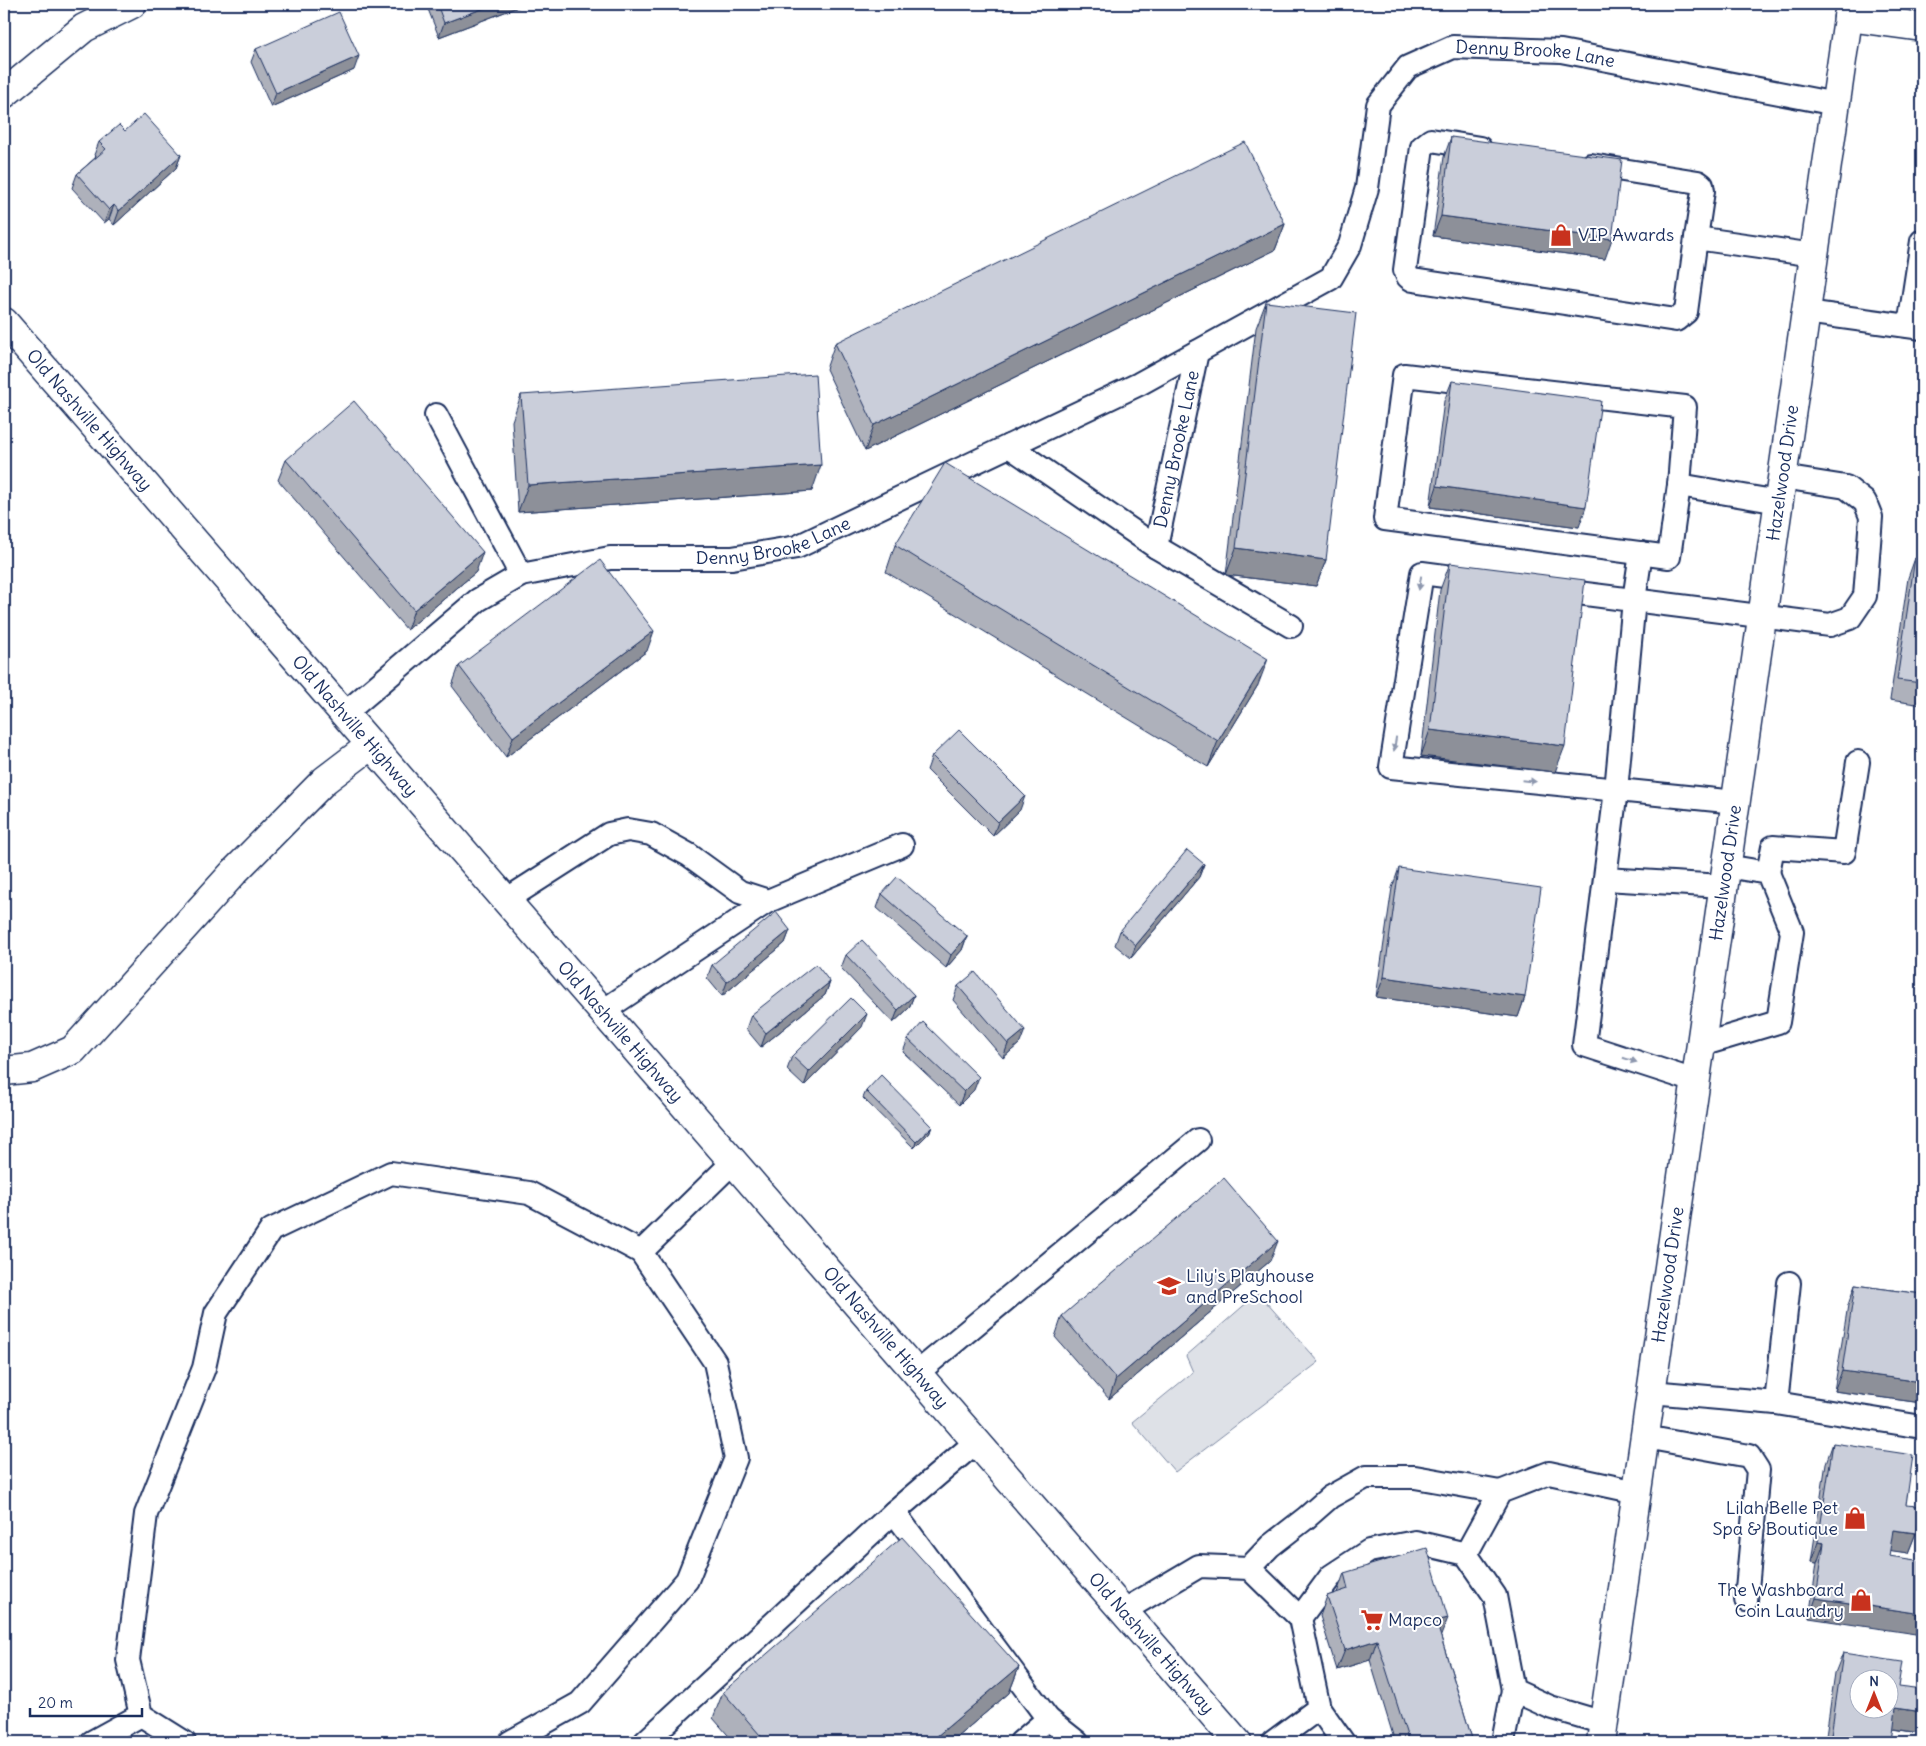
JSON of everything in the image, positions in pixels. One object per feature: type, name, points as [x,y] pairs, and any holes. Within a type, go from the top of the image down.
[{"type":"street","points":[[4,94],[84,28],[132,4]]},
{"type":"street","points":[[1849,10],[1922,27]]},
{"type":"street","name":"Hazelwood Drive","points":[[1602,1733],[1849,10]]},
{"type":"street","name":"Old Nashville Highway","points":[[4,322],[1237,1742]]},
{"type":"street","points":[[4,1071],[32,1068],[72,1050],[235,871],[325,780],[371,745]]},
{"type":"lane","name":"Denny Brooke Lane","points":[[344,714],[478,600],[521,575],[610,558],[732,558],[797,547],[1139,384],[1331,278],[1350,245],[1367,188],[1378,105],[1408,67],[1453,47],[1561,51],[1836,104]]},
{"type":"lane","points":[[1500,151],[1431,140],[1422,147],[1405,270],[1408,277],[1413,280],[1676,320],[1686,312],[1703,191],[1702,185],[1698,182],[1570,162]]},
{"type":"lane","points":[[1696,238],[1814,255]]},
{"type":"lane","points":[[1806,312],[1916,327],[1922,241]]},
{"type":"lane","name":"Denny Brooke Lane","points":[[1156,547],[1196,352]]},
{"type":"lane","points":[[1404,375],[1685,407],[1679,485],[1669,557],[1385,519],[1404,375]]},
{"type":"lane","points":[[436,415],[521,575]]},
{"type":"lane","name":"Denny Brooke Lane","points":[[1008,446],[1156,547],[1290,626]]},
{"type":"lane","points":[[1538,588],[1830,625],[1850,618],[1865,596],[1871,517],[1865,502],[1846,487],[1781,489],[1679,485]]},
{"type":"lane","points":[[1641,554],[1634,600],[1616,790],[1584,1045],[1696,1081]]},
{"type":"lane","points":[[1499,583],[1422,574],[1391,767],[1736,802]]},
{"type":"lane","points":[[1700,1045],[1778,1022],[1792,932],[1768,873],[1773,847],[1844,852],[1858,762]]},
{"type":"lane","points":[[506,900],[609,834],[628,830],[651,834],[689,855],[740,892],[768,901]]},
{"type":"lane","points":[[602,1011],[768,901],[902,845]]},
{"type":"lane","points":[[1604,879],[1768,873]]},
{"type":"lane","points":[[916,1374],[1198,1140]]},
{"type":"lane","points":[[641,1252],[733,1162]]},
{"type":"lane","points":[[184,1742],[141,1715],[128,1660],[146,1514],[204,1368],[216,1314],[271,1230],[391,1174],[529,1194],[641,1252],[715,1362],[736,1458],[687,1580],[580,1704],[510,1742]]},
{"type":"lane","points":[[1776,1404],[1789,1284]]},
{"type":"lane","points":[[1651,1392],[1776,1404],[1922,1427]]},
{"type":"lane","points":[[1645,1437],[1749,1456],[1758,1470],[1746,1600]]},
{"type":"lane","points":[[645,1742],[894,1512],[976,1442]]},
{"type":"lane","points":[[1249,1568],[1270,1546],[1330,1497],[1366,1477],[1415,1477],[1500,1492],[1549,1473],[1636,1492]]},
{"type":"lane","points":[[1466,1554],[1500,1492]]},
{"type":"lane","points":[[894,1512],[1048,1719],[1077,1742]]},
{"type":"lane","points":[[1300,1618],[1331,1576],[1369,1551],[1415,1542],[1466,1554],[1495,1596],[1512,1690],[1504,1742]]},
{"type":"lane","points":[[1123,1611],[1198,1566],[1249,1568],[1300,1618],[1319,1708],[1343,1742]]},
{"type":"lane","points":[[1512,1690],[1602,1733]]},
{"type":"lane","points":[[1273,1742],[1319,1708]]},
{"type":"lane","points":[[92,1742],[141,1715]]},
{"type":"lane","points":[[1021,1742],[1048,1719]]},
{"type":"shaded area","points":[[1258,1293],[1319,1362],[1175,1472],[1132,1422],[1193,1372],[1186,1356]]},
{"type":"building","points":[[437,4],[495,4],[444,23]]},
{"type":"building","points":[[339,12],[359,56],[276,93],[256,49]]},
{"type":"building","points":[[144,114],[181,155],[119,211],[114,205],[109,210],[77,174],[106,149],[99,142],[119,125],[125,131]]},
{"type":"building","points":[[1451,137],[1622,160],[1612,239],[1441,216]]},
{"type":"building","points":[[1245,142],[1285,224],[874,425],[835,343]]},
{"type":"building","points":[[1266,302],[1356,313],[1326,560],[1236,548]]},
{"type":"building","points":[[815,374],[821,465],[528,485],[521,395]]},
{"type":"building","points":[[1452,381],[1601,401],[1586,507],[1437,486]]},
{"type":"building","points":[[354,401],[483,552],[414,610],[286,460]]},
{"type":"building","points":[[945,463],[1268,659],[1218,741],[895,545]]},
{"type":"building","points":[[1915,558],[1922,559],[1922,683],[1897,680]]},
{"type":"building","points":[[600,560],[654,631],[513,737],[459,666]]},
{"type":"building","points":[[1450,563],[1585,580],[1565,746],[1430,730]]},
{"type":"building","points":[[959,730],[1025,796],[998,822],[932,756]]},
{"type":"building","points":[[1187,850],[1204,864],[1136,945],[1120,931]]},
{"type":"building","points":[[1399,868],[1541,888],[1525,997],[1384,977]]},
{"type":"building","points":[[897,877],[967,936],[951,955],[882,894]]},
{"type":"building","points":[[776,912],[790,930],[727,982],[712,965]]},
{"type":"building","points":[[862,940],[914,995],[898,1010],[846,955]]},
{"type":"building","points":[[816,964],[830,982],[766,1033],[751,1015]]},
{"type":"building","points":[[975,972],[1025,1030],[1008,1044],[958,986]]},
{"type":"building","points":[[851,998],[867,1014],[809,1072],[792,1056]]},
{"type":"building","points":[[923,1022],[979,1077],[964,1092],[908,1039]]},
{"type":"building","points":[[881,1075],[932,1127],[916,1142],[866,1091]]},
{"type":"building","points":[[1224,1178],[1278,1241],[1116,1379],[1062,1316]]},
{"type":"building","points":[[1855,1285],[1922,1294],[1922,1382],[1842,1371]]},
{"type":"building","points":[[1833,1443],[1913,1455],[1906,1505],[1919,1506],[1916,1533],[1893,1530],[1889,1556],[1922,1561],[1922,1614],[1816,1598],[1824,1543],[1818,1542]]},
{"type":"building","points":[[902,1537],[1019,1667],[930,1742],[766,1742],[723,1692]]},
{"type":"building","points":[[1427,1548],[1448,1618],[1436,1621],[1473,1742],[1409,1742],[1377,1640],[1345,1650],[1327,1596],[1348,1589],[1344,1573]]},
{"type":"building","points":[[1843,1653],[1902,1662],[1898,1687],[1898,1668],[1848,1668],[1848,1718],[1895,1718],[1892,1742],[1830,1742]]},
{"type":"building","points":[[1898,1687],[1922,1690],[1922,1712],[1898,1708]]},
{"type":"place","name":"VIP Awards","points":[[1561,235]]},
{"type":"place","name":"Lily's Playhouse and PreSchool","points":[[1169,1286]]},
{"type":"place","name":"Lilah Belle Pet Spa & Boutique","points":[[1855,1518]]},
{"type":"place","name":"The Washboard Coin Laundry","points":[[1861,1600]]},
{"type":"place","name":"Mapco","points":[[1372,1620]]}]
